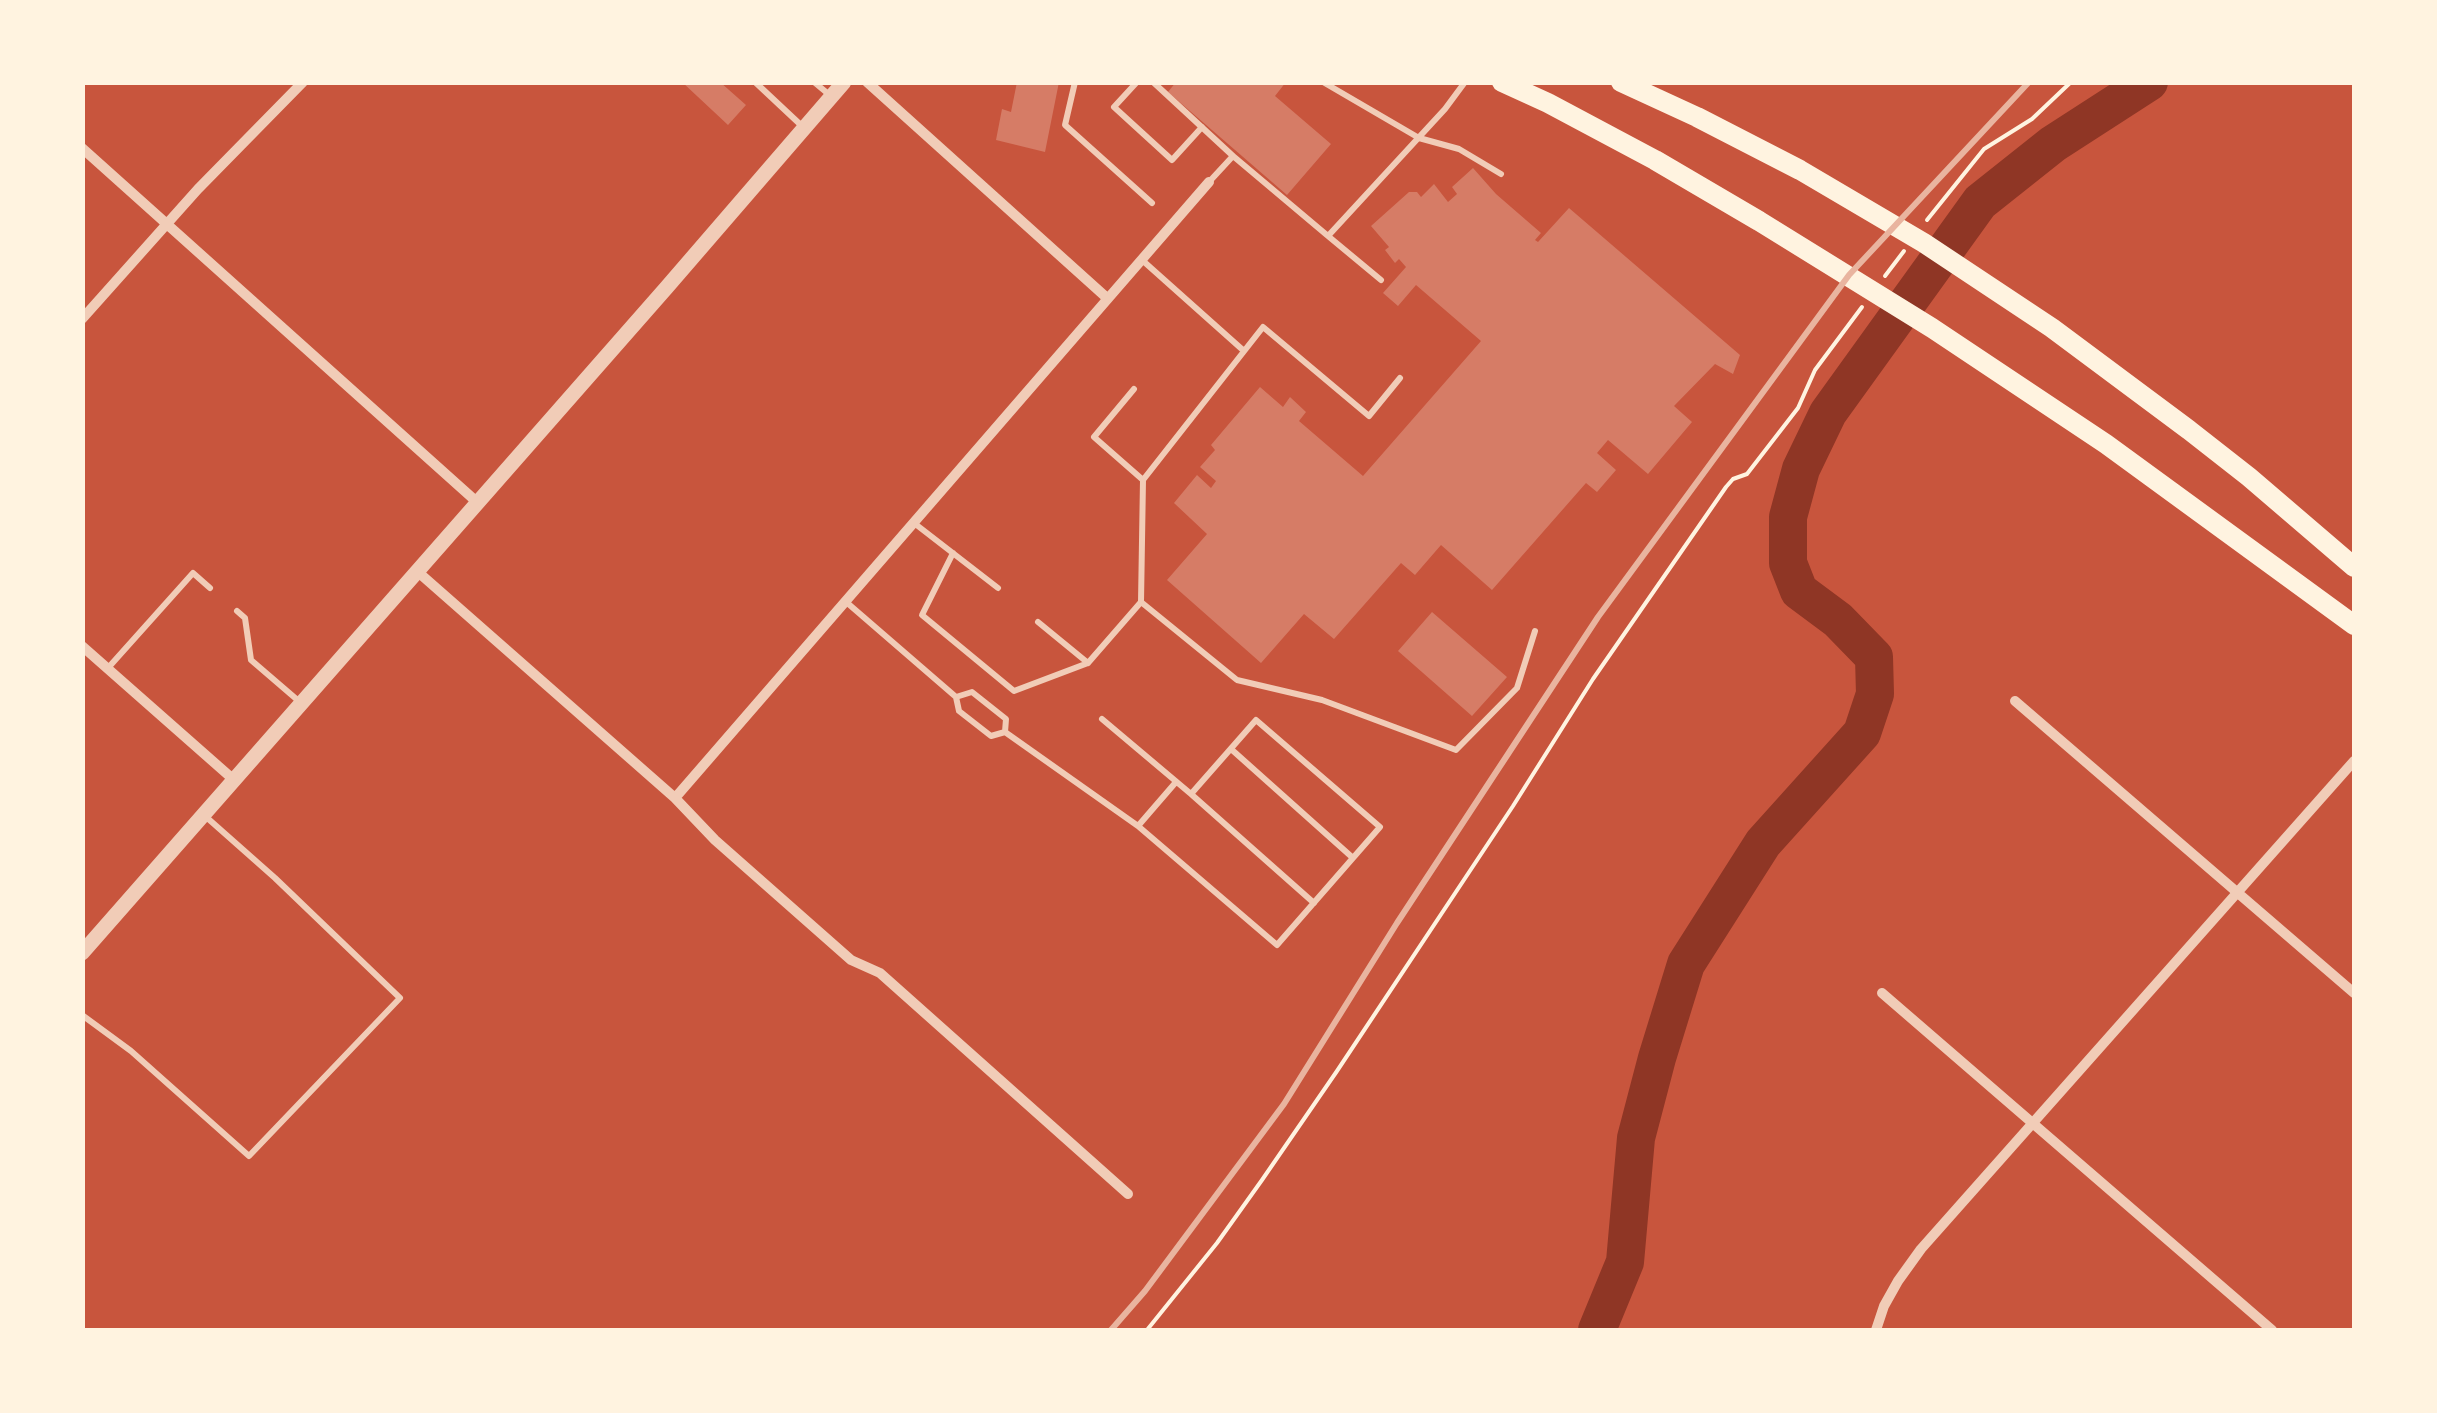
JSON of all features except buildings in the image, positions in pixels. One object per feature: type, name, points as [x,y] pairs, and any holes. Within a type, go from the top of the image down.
[{"type":"highway","points":[[1502,82],[1655,160],[2013,381],[2106,444],[2352,625]]},
{"type":"highway","points":[[1622,82],[1800,170],[1910,234],[2052,328],[2226,458],[2354,567]]},
{"type":"street","points":[[82,320],[198,189],[304,82]]},
{"type":"street","points":[[82,953],[844,82]]},
{"type":"street","points":[[867,82],[1107,298]]},
{"type":"street","points":[[82,148],[478,503]]},
{"type":"street","points":[[675,798],[1209,182]]},
{"type":"street","points":[[418,572],[675,798],[715,840],[850,960],[880,973],[1128,1194]]},
{"type":"street","points":[[82,646],[234,780]]},
{"type":"street","points":[[2016,701],[2354,993]]},
{"type":"street","points":[[1876,1330],[1884,1306],[1921,1249],[2354,761]]},
{"type":"street","points":[[1882,993],[2272,1330]]},
{"type":"lane","points":[[755,82],[804,128]]},
{"type":"lane","points":[[814,82],[832,96]]},
{"type":"lane","points":[[1075,82],[1065,125],[1152,203]]},
{"type":"lane","points":[[1137,82],[1114,107],[1172,160],[1202,127]]},
{"type":"lane","points":[[1153,82],[1233,156],[1381,280]]},
{"type":"lane","points":[[1323,82],[1418,138],[1459,149],[1502,174]]},
{"type":"lane","points":[[1328,236],[1445,109],[1464,82]]},
{"type":"lane","points":[[1058,90],[1071,93]]},
{"type":"lane","points":[[1209,182],[1233,156]]},
{"type":"lane","points":[[1142,260],[1244,351]]},
{"type":"lane","points":[[953,553],[922,614],[1014,692],[1088,662],[1140,602],[1143,480],[1263,328],[1369,416],[1400,378]]},
{"type":"lane","points":[[1134,389],[1094,437],[1143,480]]},
{"type":"lane","points":[[913,522],[998,588]]},
{"type":"lane","points":[[108,668],[193,573],[210,588]]},
{"type":"lane","points":[[845,601],[956,698],[959,711],[991,736],[1005,732]]},
{"type":"lane","points":[[1140,602],[1237,680],[1322,700],[1456,750],[1516,688],[1535,632]]},
{"type":"lane","points":[[237,610],[244,618],[251,660],[302,704]]},
{"type":"lane","points":[[1038,622],[1088,662]]},
{"type":"lane","points":[[956,698],[972,692],[1006,719],[1005,732]]},
{"type":"lane","points":[[1102,718],[1314,903]]},
{"type":"lane","points":[[1005,732],[1138,826],[1277,946],[1380,827],[1256,720],[1192,794]]},
{"type":"lane","points":[[1231,749],[1353,858]]},
{"type":"lane","points":[[1138,826],[1176,782]]},
{"type":"lane","points":[[82,1015],[131,1051],[249,1156],[400,998],[204,815]]},
{"type":"path","points":[[1926,221],[1984,149],[2032,119],[2071,82]]},
{"type":"path","points":[[1882,281],[1904,251]]},
{"type":"path","points":[[1147,1330],[1217,1243],[1327,1087],[1594,680],[1726,487],[1733,479],[1747,474],[1765,452],[1798,408],[1815,370],[1870,296]]},
{"type":"waterway","points":[[1597,1330],[1625,1262],[1636,1138],[1686,964],[1763,843],[1862,733],[1875,694],[1874,657],[1838,620],[1799,591],[1788,563],[1788,517],[1801,469],[1828,413],[1980,202],[2053,144],[2149,82]]},
{"type":"railway","points":[[1111,1330],[1145,1291],[1284,1104],[1397,923],[1598,617],[1849,275],[2029,82]]}]
